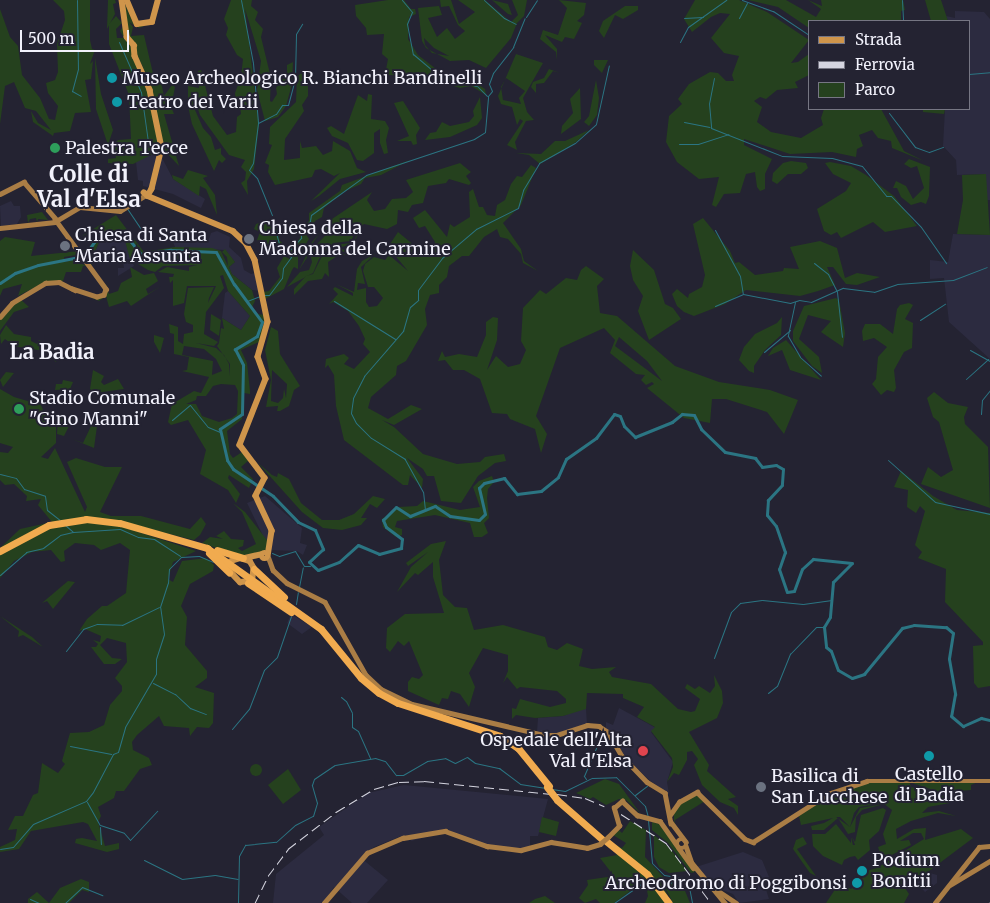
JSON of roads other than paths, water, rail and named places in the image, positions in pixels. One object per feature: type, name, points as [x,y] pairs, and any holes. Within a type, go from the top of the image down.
[{"type":"highway","points":[[0,552],[37,530],[69,520],[111,521],[244,558]]},
{"type":"highway","points":[[0,552],[40,531],[70,522],[108,522],[199,547],[222,558],[321,632],[361,681],[386,700],[500,738],[516,750],[558,799],[604,841],[646,875],[668,903]]},
{"type":"highway","points":[[159,535],[207,552],[230,566]]},
{"type":"highway","points":[[168,536],[219,554],[313,623],[339,648]]},
{"type":"highway","points":[[254,568],[328,634],[361,678],[379,693],[398,703],[500,736],[518,748],[548,787]]},
{"type":"highway","points":[[250,580],[320,632],[345,660]]},
{"type":"main road","points":[[0,228],[56,221],[85,208],[106,212],[122,210],[148,194],[162,148],[151,92],[134,56],[134,46],[127,38],[122,0]]},
{"type":"main road","points":[[127,0],[137,24],[151,24],[158,0]]},
{"type":"main road","points":[[0,194],[23,182],[71,237],[106,290],[100,297],[85,295],[59,282],[45,283],[15,301],[0,317]]},
{"type":"main road","points":[[148,194],[238,235],[254,257],[268,326],[258,358],[266,380],[240,444],[264,476],[264,483],[257,492],[256,499],[273,535],[265,557],[254,568],[250,580],[240,582],[230,566],[244,558],[265,557]]},
{"type":"main road","points":[[265,557],[274,572],[294,589],[325,602],[366,675],[386,692],[412,704],[544,736],[598,725],[607,731],[621,755],[653,785],[660,789],[666,798],[671,823],[679,831],[686,844],[686,851],[698,872]]},
{"type":"main road","points":[[244,558],[254,568]]},
{"type":"main road","points":[[616,747],[636,765],[653,785]]},
{"type":"main road","points":[[669,804],[692,792],[700,794],[744,838],[753,842],[829,793],[869,780],[990,780]]},
{"type":"main road","points":[[660,789],[669,804],[668,815]]},
{"type":"main road","points":[[668,815],[674,807],[692,792]]},
{"type":"main road","points":[[324,903],[366,854],[402,838],[441,831],[460,834],[487,846],[521,850],[553,842],[589,848],[604,841],[619,826],[614,808],[618,802],[627,802],[641,816],[662,823],[698,872],[719,893],[726,903]]},
{"type":"main road","points":[[678,843],[679,831]]},
{"type":"main road","points":[[678,843],[686,844]]},
{"type":"main road","points":[[678,843],[686,844]]},
{"type":"main road","points":[[956,879],[979,847],[990,846]]},
{"type":"main road","points":[[935,903],[956,879],[990,861]]},
{"type":"main road","points":[[719,893],[736,903]]},
{"type":"waterway","points":[[77,0],[78,69],[72,91],[81,96]]},
{"type":"waterway","points":[[241,0],[253,63],[258,123],[253,163],[249,170],[257,178],[272,215]]},
{"type":"waterway","points":[[402,0],[412,12],[407,24],[413,54],[436,73],[476,86]]},
{"type":"waterway","points":[[484,0],[504,18],[516,24]]},
{"type":"waterway","points":[[526,17],[537,0]]},
{"type":"waterway","points":[[680,42],[688,27],[726,0]]},
{"type":"waterway","points":[[742,0],[773,11],[808,34]]},
{"type":"waterway","points":[[902,0],[903,20]]},
{"type":"waterway","points":[[739,18],[747,3]]},
{"type":"waterway","points":[[684,18],[703,17]]},
{"type":"waterway","points":[[488,96],[492,91],[489,84],[493,73],[513,47],[525,18]]},
{"type":"waterway","points":[[258,123],[276,114],[282,105],[288,105],[295,79],[296,34],[302,24]]},
{"type":"waterway","points":[[119,42],[141,92],[148,142]]},
{"type":"waterway","points":[[425,510],[423,492],[405,459],[371,438],[356,423],[351,413],[353,398],[364,376],[403,331],[410,307],[418,300],[418,290],[442,258],[476,229],[518,208],[523,190],[539,163],[575,143],[596,124],[609,65]]},
{"type":"waterway","points":[[970,74],[990,72]]},
{"type":"waterway","points":[[714,78],[709,103],[711,128],[782,156],[832,158],[862,166],[886,196],[891,196],[921,227],[946,263]]},
{"type":"waterway","points":[[477,86],[487,96]]},
{"type":"waterway","points":[[264,295],[269,295],[282,278],[283,268],[291,257],[287,253],[301,238],[301,230],[310,221],[311,215],[366,175],[474,139],[485,132],[488,96]]},
{"type":"waterway","points":[[889,113],[915,147],[929,152],[943,147]]},
{"type":"waterway","points":[[684,122],[710,127]]},
{"type":"waterway","points":[[679,144],[698,144],[728,134]]},
{"type":"waterway","points":[[118,195],[149,241]]},
{"type":"waterway","points":[[272,219],[280,247],[285,252]]},
{"type":"waterway","points":[[715,230],[740,276],[743,294]]},
{"type":"waterway","points":[[0,283],[15,273],[38,265],[84,256],[101,233],[123,232],[141,254],[171,250],[216,252],[234,284],[262,322],[257,336],[235,349],[243,365],[242,414],[220,429],[227,460],[233,469],[273,496],[298,522],[315,530],[323,549],[309,562],[318,570],[339,562],[358,545],[379,554],[401,548],[402,539],[386,527],[383,520],[396,507],[410,516],[435,506],[450,516],[479,520],[485,514],[479,488],[484,483],[504,478],[517,494],[541,491],[558,477],[566,459],[596,438],[614,414],[620,416],[624,426],[635,437],[672,422],[682,414],[694,415],[701,429],[725,452],[755,458],[762,467],[776,465],[783,469],[782,485],[768,500],[767,515],[776,526],[785,552],[779,569],[787,592],[794,591],[802,569],[813,559],[852,563],[833,582],[830,617],[824,627],[826,647],[831,651],[838,670],[852,678],[864,674],[902,628],[914,625],[946,627],[953,633],[949,659],[955,694],[951,716],[963,726],[981,718],[990,720]]},
{"type":"waterway","points":[[814,263],[828,274],[837,292],[842,337]]},
{"type":"waterway","points":[[715,306],[743,294],[790,303],[799,300],[811,302],[843,288],[874,292],[897,284],[953,280],[987,267]]},
{"type":"waterway","points":[[247,301],[260,296]]},
{"type":"waterway","points":[[334,301],[395,339]]},
{"type":"waterway","points":[[795,302],[788,336],[800,357],[821,376]]},
{"type":"waterway","points":[[920,320],[945,304]]},
{"type":"waterway","points":[[764,352],[790,330]]},
{"type":"waterway","points":[[970,350],[990,361]]},
{"type":"waterway","points":[[966,379],[988,359]]},
{"type":"waterway","points":[[981,414],[982,400],[990,390]]},
{"type":"waterway","points":[[172,420],[190,405],[208,427],[220,432]]},
{"type":"waterway","points":[[888,460],[935,502],[990,514]]},
{"type":"waterway","points":[[0,474],[16,478],[24,489],[45,496],[47,510],[60,520]]},
{"type":"waterway","points":[[65,525],[73,532]]},
{"type":"waterway","points":[[0,575],[26,552],[43,548],[60,535],[73,532],[120,529],[138,537],[154,539],[180,556]]},
{"type":"waterway","points":[[272,553],[279,556],[295,551],[304,566],[310,566]]},
{"type":"waterway","points":[[0,849],[13,847],[33,824],[86,801],[93,792],[113,754],[118,752],[125,727],[156,674],[156,659],[164,634],[160,607],[168,583],[169,569],[181,557],[199,556],[213,562]]},
{"type":"waterway","points":[[299,587],[303,567]]},
{"type":"waterway","points":[[296,604],[298,592]]},
{"type":"waterway","points":[[714,658],[731,612],[740,603],[762,600],[803,604],[832,600]]},
{"type":"waterway","points":[[66,651],[83,629],[97,624],[122,625],[159,607]]},
{"type":"waterway","points":[[232,729],[249,709],[264,670],[277,657],[291,616]]},
{"type":"waterway","points":[[768,693],[777,686],[790,654],[816,627],[824,627]]},
{"type":"waterway","points":[[153,683],[175,694],[190,708],[206,714]]},
{"type":"waterway","points":[[341,697],[346,701],[352,713],[352,727],[358,731],[370,758]]},
{"type":"waterway","points":[[586,779],[584,776],[602,734]]},
{"type":"waterway","points":[[70,746],[111,754]]},
{"type":"waterway","points":[[238,903],[239,856],[245,845],[276,842],[295,825],[313,816],[317,803],[312,785],[314,779],[335,765],[375,758],[385,761],[396,775],[403,775],[427,761],[445,758],[455,763],[467,757],[475,763],[499,768],[520,784],[546,788]]},
{"type":"waterway","points":[[552,789],[565,791],[592,778],[616,777],[645,806],[648,817]]},
{"type":"waterway","points":[[635,795],[647,786]]},
{"type":"waterway","points":[[87,802],[100,825],[124,833],[130,840],[157,811]]},
{"type":"waterway","points":[[648,820],[652,863],[664,875],[683,878],[689,887],[692,903]]},
{"type":"waterway","points":[[100,827],[101,844]]},
{"type":"waterway","points":[[144,860],[182,879],[215,875],[238,879]]},
{"type":"waterway","points":[[662,884],[670,884],[674,878]]},
{"type":"waterway","points":[[614,903],[644,882],[646,885]]},
{"type":"waterway","points":[[65,903],[82,887],[102,895]]},
{"type":"waterway","points":[[30,899],[39,903]]},
{"type":"railway","points":[[255,903],[268,876],[288,849],[336,812],[374,789],[399,782],[424,781],[551,794]]},
{"type":"railway","points":[[557,794],[585,798],[604,806]]},
{"type":"railway","points":[[621,814],[666,843],[711,903]]},
{"type":"place","name":"Museo Archeologico R. Bianchi Bandinelli","points":[[112,78]]},
{"type":"place","name":"Teatro dei Varii","points":[[117,102]]},
{"type":"place","name":"Palestra Tecce","points":[[55,148]]},
{"type":"place","name":"Chiesa della Madonna del Carmine","points":[[249,239]]},
{"type":"place","name":"Chiesa di Santa Maria Assunta","points":[[65,246]]},
{"type":"place","name":"Stadio Comunale \"Gino Manni\"","points":[[19,409]]},
{"type":"place","name":"Ospedale dell'Alta Val d'Elsa","points":[[643,751]]},
{"type":"place","name":"Castello di Badia","points":[[929,756]]},
{"type":"place","name":"Basilica di San Lucchese","points":[[761,787]]},
{"type":"place","name":"Podium Bonitii","points":[[862,871]]},
{"type":"place","name":"Archeodromo di Poggibonsi","points":[[857,883]]},
{"type":"district","name":"Colle di Val d'Elsa","points":[[89,186]]},
{"type":"district","name":"La Badia","points":[[52,351]]}]
